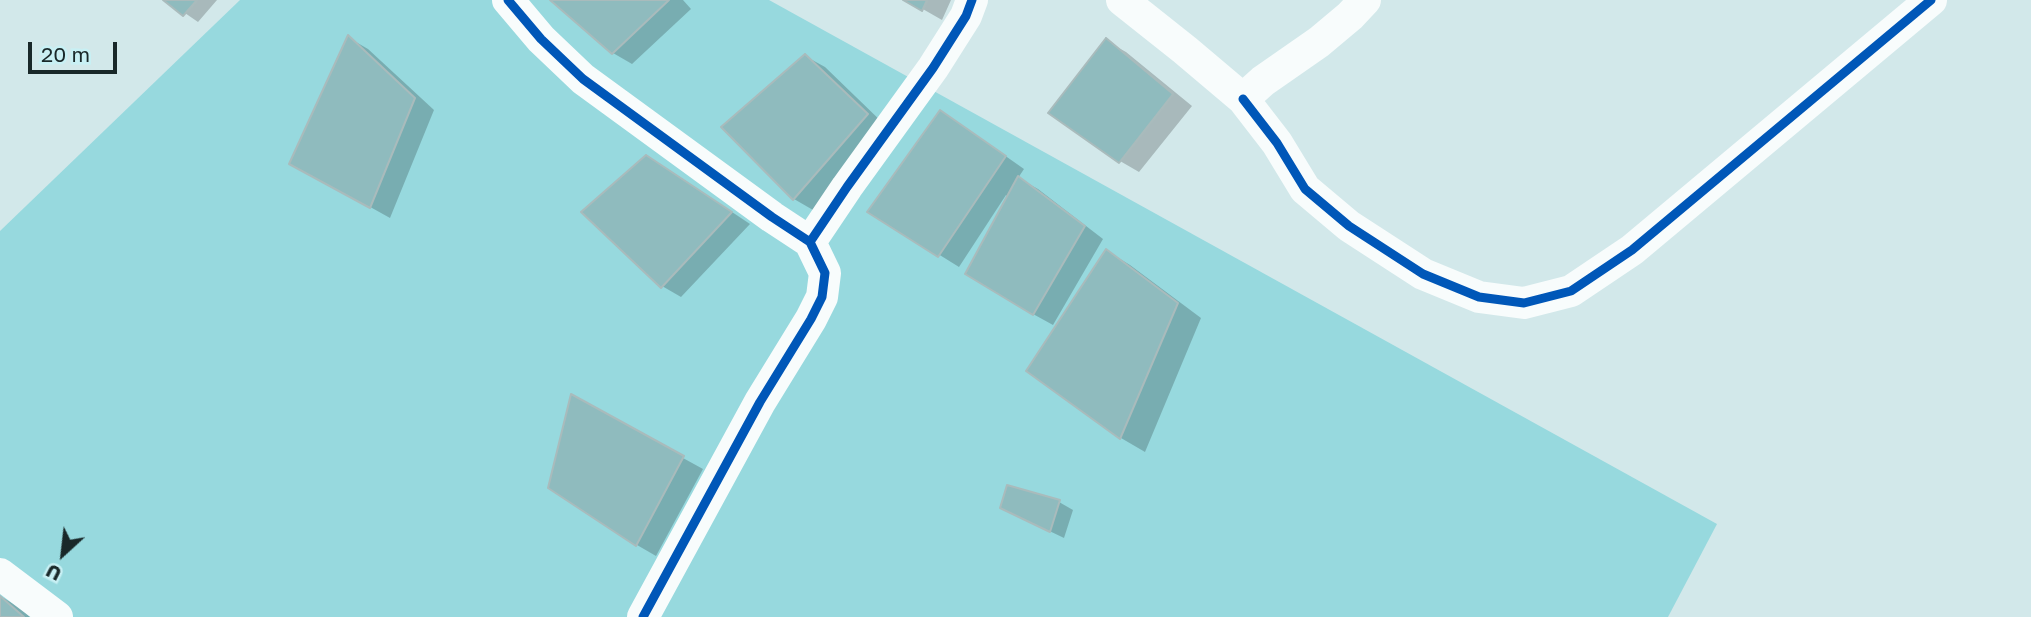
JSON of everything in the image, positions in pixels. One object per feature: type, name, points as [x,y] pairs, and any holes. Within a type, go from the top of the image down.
[{"type":"street","points":[[508,0],[541,38],[583,79],[810,242],[825,274],[822,296],[811,319],[760,402],[643,617]]},
{"type":"street","points":[[810,242],[933,68],[966,16],[972,0]]},
{"type":"street","points":[[1122,0],[1243,99],[1277,143],[1305,189],[1349,226],[1423,274],[1479,297],[1524,303],[1572,291],[1632,250],[1931,0]]},
{"type":"street","points":[[1243,99],[1262,81],[1320,42],[1365,0]]},
{"type":"street","points":[[0,574],[57,617]]},
{"type":"shaded area","points":[[240,0],[769,0],[1717,524],[1668,617],[0,617],[0,231]]},
{"type":"building","points":[[163,0],[197,0],[183,16]]},
{"type":"building","points":[[550,0],[669,0],[612,54]]},
{"type":"building","points":[[903,0],[927,0],[922,11]]},
{"type":"building","points":[[348,35],[415,98],[370,208],[289,164]]},
{"type":"building","points":[[1106,38],[1173,94],[1119,163],[1048,113]]},
{"type":"building","points":[[805,54],[868,114],[793,200],[721,127]]},
{"type":"building","points":[[940,110],[1006,156],[938,257],[867,212]]},
{"type":"building","points":[[646,155],[732,212],[661,288],[581,212]]},
{"type":"building","points":[[1018,176],[1085,226],[1033,315],[965,274]]},
{"type":"building","points":[[1106,249],[1178,303],[1120,439],[1026,371]]},
{"type":"building","points":[[571,394],[684,456],[636,546],[548,488]]},
{"type":"building","points":[[1007,485],[1060,500],[1050,532],[1000,508]]},
{"type":"building","points":[[0,596],[24,617],[0,617]]},
{"type":"cycle path","points":[[508,0],[541,39],[583,79],[810,242]]},
{"type":"cycle path","points":[[643,617],[760,402],[822,297],[825,273],[810,242],[933,68],[966,16],[972,0]]},
{"type":"cycle path","points":[[1243,99],[1277,143],[1305,189],[1349,226],[1423,274],[1479,297],[1524,303],[1571,291],[1632,250],[1931,0]]}]
